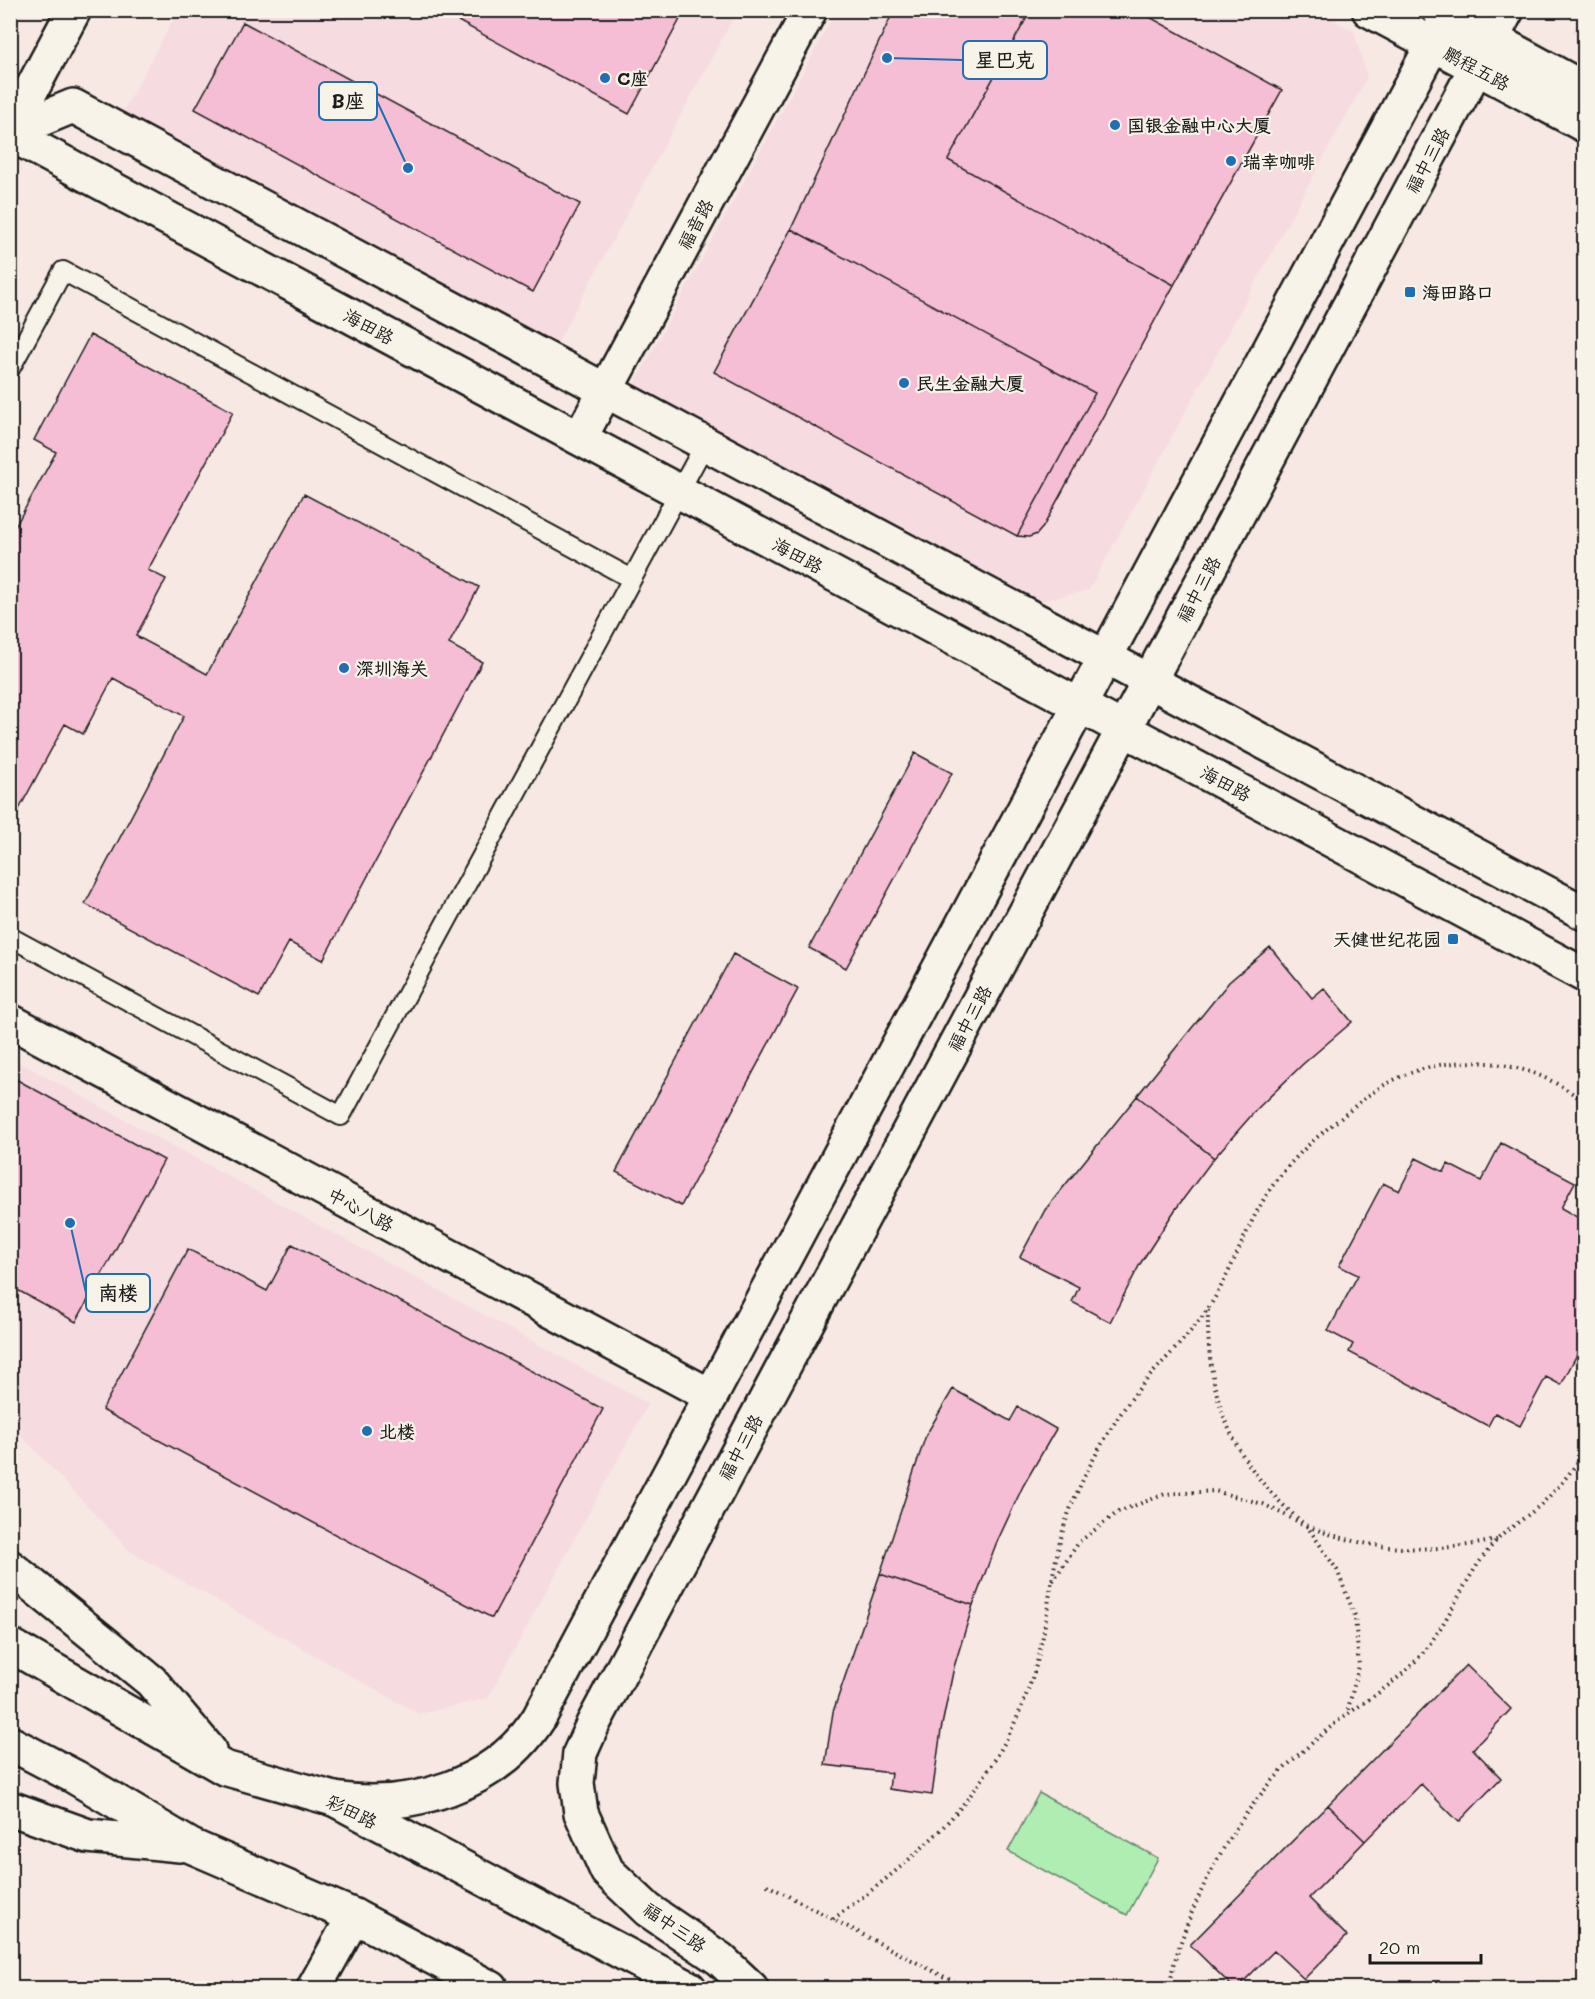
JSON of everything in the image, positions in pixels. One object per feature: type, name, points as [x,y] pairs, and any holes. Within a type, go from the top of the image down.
[{"type":"street","points":[[10,132],[74,10]]},
{"type":"street","name":"福音路","points":[[580,438],[810,10]]},
{"type":"street","name":"鹏程五路","points":[[1369,10],[1433,45],[1484,53],[1584,89]]},
{"type":"street","name":"福中三路","points":[[751,1989],[720,1959],[648,1910],[607,1871],[581,1813],[578,1783],[580,1753],[604,1703],[1507,10]]},
{"type":"street","points":[[334,1799],[358,1803],[383,1802],[432,1794],[483,1772],[498,1762],[528,1734],[1433,45],[1446,12]]},
{"type":"street","name":"鹏程五路","points":[[1446,12],[1484,53],[1584,125]]},
{"type":"street","points":[[10,132],[73,106],[1584,913]]},
{"type":"street","name":"海田路","points":[[10,132],[1584,975]]},
{"type":"street","name":"中心八路","points":[[10,1021],[711,1396]]},
{"type":"street","points":[[10,1567],[151,1681],[224,1768]]},
{"type":"street","name":"彩田路","points":[[10,1645],[224,1768],[334,1799],[689,1989]]},
{"type":"street","points":[[10,1743],[191,1846],[354,1916],[490,1989]]},
{"type":"street","points":[[10,1808],[88,1836],[191,1846]]},
{"type":"street","points":[[314,1989],[354,1916]]},
{"type":"lane","points":[[10,369],[63,272],[632,579]]},
{"type":"lane","points":[[10,937],[341,1116],[705,444]]},
{"type":"path","points":[[833,1919],[903,1867],[933,1840],[961,1809],[984,1776],[1005,1741],[1036,1666],[1060,1542],[1074,1501],[1092,1462],[1113,1425],[1138,1390],[1189,1334],[1208,1308],[1224,1281],[1252,1219],[1293,1160],[1319,1134],[1386,1084],[1429,1067],[1475,1061],[1522,1068],[1565,1086],[1584,1102]]},
{"type":"path","points":[[1208,1308],[1207,1344],[1212,1380],[1221,1414],[1236,1447],[1256,1477],[1280,1503],[1307,1526],[1336,1570],[1355,1616],[1359,1666],[1347,1714]]},
{"type":"path","points":[[1168,1989],[1175,1959],[1196,1902],[1224,1848],[1259,1798],[1300,1754],[1347,1714],[1386,1689],[1420,1657],[1448,1619],[1470,1578],[1497,1539],[1536,1509],[1570,1473],[1584,1453]]},
{"type":"path","points":[[1051,1584],[1078,1542],[1118,1512],[1165,1494],[1215,1491],[1263,1504],[1307,1526],[1343,1540],[1382,1548],[1420,1550],[1459,1548],[1497,1539]]},
{"type":"path","points":[[767,1885],[966,1989]]},
{"type":"shaded area","points":[[1316,10],[1354,31],[1367,77],[1089,590],[1035,602],[634,385],[836,11]]},
{"type":"shaded area","points":[[178,11],[737,11],[555,347],[122,113]]},
{"type":"shaded area","points":[[1584,11],[1584,53],[1581,52],[1573,30]]},
{"type":"shaded area","points":[[11,1058],[648,1404],[488,1698],[419,1714],[131,1552],[11,1425]]},
{"type":"green space","points":[[1039,1793],[1158,1858],[1127,1915],[1008,1851]]},
{"type":"building","name":"C座","points":[[438,10],[685,10],[629,114]]},
{"type":"building","points":[[894,10],[1031,10],[948,160],[1174,285],[1043,527],[1037,534],[1029,537],[1017,536],[1095,393],[791,229]]},
{"type":"building","name":"国银金融中心大厦","points":[[1031,10],[1137,10],[1282,90],[1174,285],[948,160]]},
{"type":"building","points":[[243,22],[580,204],[533,292],[195,109]]},
{"type":"building","name":"民生金融大厦","points":[[791,229],[1095,393],[1017,536],[714,372]]},
{"type":"building","name":"深圳海关","points":[[90,335],[233,412],[148,570],[166,579],[136,636],[207,674],[304,494],[479,587],[449,644],[482,662],[323,960],[289,942],[259,997],[85,904],[184,716],[113,678],[83,734],[65,724],[10,826],[10,536],[56,452],[34,440]]},
{"type":"building","points":[[915,753],[952,773],[846,968],[809,948]]},
{"type":"building","points":[[1270,947],[1312,998],[1324,988],[1352,1022],[1303,1064],[1257,1109],[1214,1158],[1137,1096],[1229,982]]},
{"type":"building","points":[[733,954],[798,989],[681,1206],[616,1172]]},
{"type":"building","points":[[10,1076],[164,1160],[76,1322],[10,1286]]},
{"type":"building","points":[[1137,1096],[1214,1158],[1175,1210],[1140,1264],[1110,1322],[1072,1302],[1079,1287],[1020,1257],[1045,1210]]},
{"type":"building","points":[[1501,1143],[1575,1182],[1561,1208],[1584,1221],[1584,1341],[1561,1385],[1546,1377],[1520,1426],[1495,1413],[1488,1426],[1349,1352],[1353,1344],[1328,1331],[1358,1275],[1339,1266],[1383,1183],[1399,1191],[1416,1158],[1444,1172],[1448,1164],[1481,1181]]},
{"type":"building","name":"北楼","points":[[292,1244],[603,1409],[492,1618],[102,1410],[188,1249],[267,1291]]},
{"type":"building","points":[[953,1389],[1010,1421],[1018,1407],[1056,1429],[1023,1486],[996,1544],[973,1605],[880,1574],[926,1435]]},
{"type":"building","points":[[880,1574],[973,1605],[954,1667],[941,1730],[932,1795],[889,1789],[891,1773],[825,1765],[833,1712]]},
{"type":"building","points":[[1466,1665],[1511,1709],[1473,1749],[1501,1778],[1459,1822],[1421,1784],[1365,1841],[1328,1805]]},
{"type":"building","points":[[1328,1805],[1365,1841],[1309,1898],[1347,1936],[1304,1979],[1274,1951],[1237,1988],[1234,1988],[1190,1945]]},
{"type":"place","name":"星巴克","points":[[887,58]]},
{"type":"place","name":"C座","points":[[605,78]]},
{"type":"place","name":"国银金融中心大厦","points":[[1115,125]]},
{"type":"place","name":"瑞幸咖啡","points":[[1231,161]]},
{"type":"place","name":"B座","points":[[408,168]]},
{"type":"place","name":"海田路口","points":[[1410,292]]},
{"type":"place","name":"民生金融大厦","points":[[904,383]]},
{"type":"place","name":"深圳海关","points":[[344,668]]},
{"type":"place","name":"天健世纪花园","points":[[1453,939]]},
{"type":"place","name":"南楼","points":[[70,1223]]},
{"type":"place","name":"北楼","points":[[367,1431]]}]
